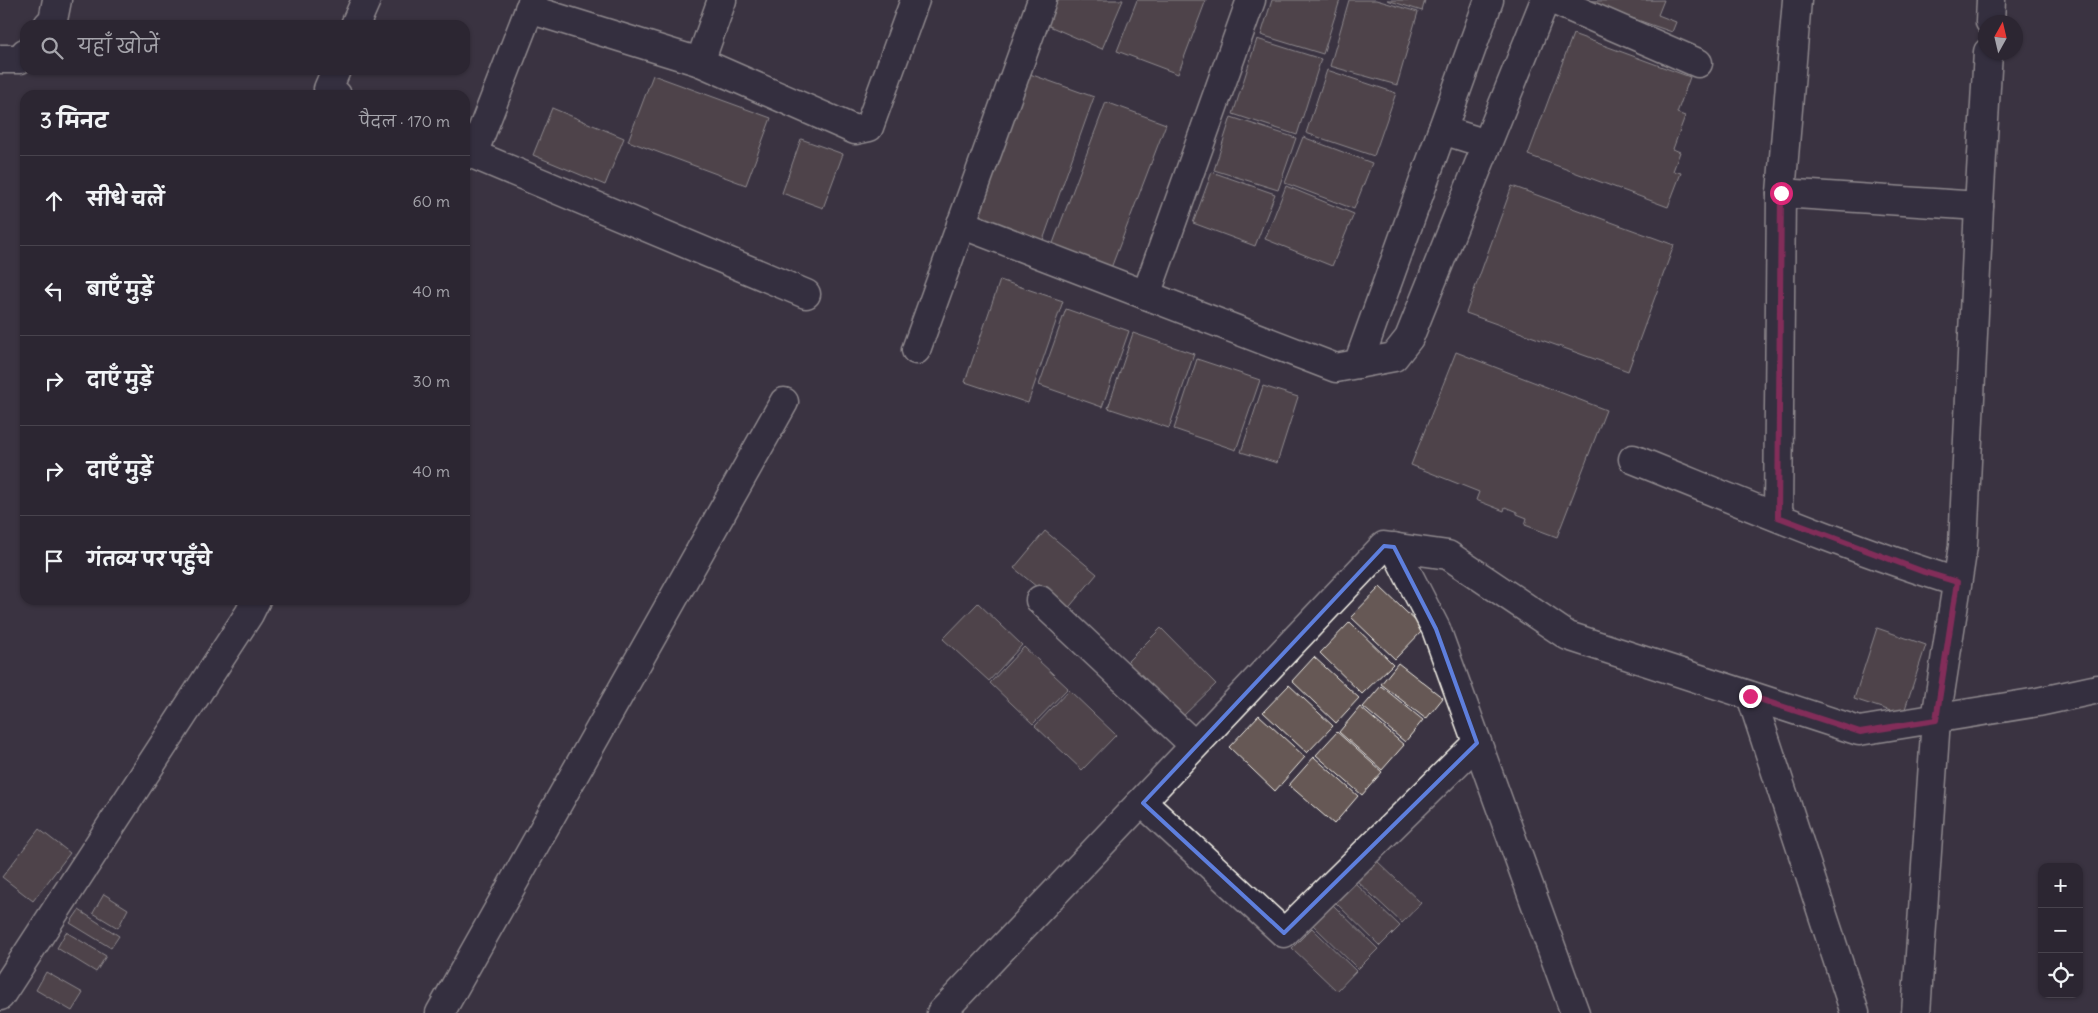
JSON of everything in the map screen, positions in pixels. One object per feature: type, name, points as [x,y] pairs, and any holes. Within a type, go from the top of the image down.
[{"type":"street","points":[[53,20],[57,0]]},
{"type":"street","points":[[357,20],[366,0]]},
{"type":"street","points":[[700,62],[722,0]]},
{"type":"street","points":[[470,151],[531,5],[700,62],[855,130],[869,127],[915,0]]},
{"type":"street","points":[[916,350],[1042,0]]},
{"type":"street","points":[[1146,295],[1250,0]]},
{"type":"street","points":[[1358,364],[1489,0]]},
{"type":"street","points":[[961,224],[1336,368],[1394,357],[1409,338],[1545,0]]},
{"type":"street","points":[[1553,0],[1698,63]]},
{"type":"street","points":[[1778,517],[1781,193],[1797,0]]},
{"type":"street","points":[[1990,15],[1991,0]]},
{"type":"street","points":[[0,59],[20,59]]},
{"type":"street","points":[[1916,1013],[1936,720],[1963,546],[1988,60]]},
{"type":"street","points":[[330,90],[328,88],[334,75]]},
{"type":"street","points":[[1442,130],[1487,144]]},
{"type":"street","points":[[470,153],[806,294]]},
{"type":"street","points":[[1781,193],[1979,206]]},
{"type":"street","points":[[440,1013],[784,402]]},
{"type":"street","points":[[1633,459],[1778,517],[1924,572],[1957,582]]},
{"type":"street","points":[[941,1013],[1143,803],[1194,745],[1384,546],[1448,555],[1568,636],[1860,732],[2038,702],[2098,689]]},
{"type":"street","points":[[1394,547],[1436,629],[1575,1013]]},
{"type":"street","points":[[1040,600],[1194,745]]},
{"type":"street","points":[[0,996],[254,605]]},
{"type":"street","points":[[1750,696],[1855,1013]]},
{"type":"street","points":[[1143,803],[1284,933],[1477,742]]},
{"type":"highlighted area","points":[[1384,546],[1394,547],[1436,629],[1477,743],[1460,761],[1284,933],[1143,803]]},
{"type":"building","points":[[1058,0],[1123,0],[1102,49],[1047,25]]},
{"type":"building","points":[[1137,0],[1206,0],[1178,74],[1117,51]]},
{"type":"building","points":[[1272,0],[1340,0],[1323,54],[1261,35]]},
{"type":"building","points":[[1349,0],[1376,0],[1418,12],[1397,85],[1330,66]]},
{"type":"building","points":[[1387,0],[1425,0],[1422,11]]},
{"type":"building","points":[[1664,0],[1658,15],[1676,22],[1672,32],[1583,1]]},
{"type":"building","points":[[1573,34],[1690,77],[1677,113],[1685,116],[1673,149],[1680,152],[1673,171],[1681,173],[1668,207],[1528,155]]},
{"type":"building","points":[[1257,39],[1321,59],[1297,135],[1233,114]]},
{"type":"building","points":[[1327,70],[1396,93],[1374,156],[1306,133]]},
{"type":"building","points":[[1027,73],[1094,97],[1042,243],[975,219]]},
{"type":"building","points":[[653,75],[771,118],[746,185],[628,141]]},
{"type":"building","points":[[1106,102],[1166,124],[1111,268],[1052,246]]},
{"type":"building","points":[[552,108],[624,138],[605,185],[533,155]]},
{"type":"building","points":[[1231,117],[1296,138],[1278,190],[1214,170]]},
{"type":"building","points":[[1303,137],[1372,163],[1354,209],[1285,183]]},
{"type":"building","points":[[801,139],[843,154],[823,208],[782,193]]},
{"type":"building","points":[[1212,172],[1275,194],[1255,246],[1193,223]]},
{"type":"building","points":[[1286,186],[1354,214],[1332,266],[1265,239]]},
{"type":"building","points":[[1512,186],[1674,245],[1628,371],[1466,313]]},
{"type":"building","points":[[1000,280],[1063,301],[1028,403],[965,382]]},
{"type":"building","points":[[1066,309],[1129,331],[1102,407],[1039,385]]},
{"type":"building","points":[[1133,333],[1194,354],[1169,428],[1108,408]]},
{"type":"building","points":[[1456,352],[1606,410],[1557,537],[1525,525],[1527,518],[1517,514],[1517,512],[1505,507],[1504,511],[1476,500],[1479,492],[1411,465]]},
{"type":"building","points":[[1197,359],[1260,380],[1236,450],[1174,429]]},
{"type":"building","points":[[1263,386],[1298,397],[1277,463],[1241,452]]},
{"type":"building","points":[[1045,531],[1097,574],[1066,611],[1014,568]]},
{"type":"building","points":[[1380,587],[1424,629],[1395,659],[1351,617]]},
{"type":"building","points":[[978,603],[1022,645],[989,681],[943,639]]},
{"type":"building","points":[[1350,622],[1393,664],[1362,694],[1320,653]]},
{"type":"building","points":[[1161,628],[1216,684],[1179,720],[1124,665]]},
{"type":"building","points":[[1877,628],[1926,645],[1903,715],[1854,699]]},
{"type":"building","points":[[1024,647],[1068,688],[1033,724],[990,683]]},
{"type":"building","points":[[1314,657],[1359,698],[1336,723],[1292,681]]},
{"type":"building","points":[[1398,663],[1443,698],[1426,719],[1381,684]]},
{"type":"building","points":[[1289,685],[1333,726],[1307,753],[1263,712]]},
{"type":"building","points":[[1381,686],[1423,720],[1405,742],[1363,707]]},
{"type":"building","points":[[1069,690],[1116,735],[1082,770],[1035,726]]},
{"type":"building","points":[[1360,707],[1404,745],[1382,770],[1339,732]]},
{"type":"building","points":[[1259,715],[1305,757],[1275,791],[1229,747]]},
{"type":"building","points":[[1337,732],[1382,772],[1362,795],[1316,755]]},
{"type":"building","points":[[1314,757],[1358,796],[1334,824],[1289,785]]},
{"type":"building","points":[[39,829],[70,853],[33,901],[2,877]]},
{"type":"building","points":[[1376,860],[1421,903],[1402,923],[1357,881]]},
{"type":"building","points":[[1355,883],[1400,926],[1380,946],[1336,903]]},
{"type":"building","points":[[104,894],[128,909],[118,928],[93,913]]},
{"type":"building","points":[[1333,905],[1378,949],[1358,969],[1313,925]]},
{"type":"building","points":[[79,910],[119,936],[111,948],[70,923]]},
{"type":"building","points":[[1312,928],[1356,971],[1337,991],[1292,948]]},
{"type":"building","points":[[66,932],[106,956],[96,972],[57,948]]},
{"type":"building","points":[[46,972],[83,993],[72,1011],[36,990]]},
{"type":"route","points":[[1750,696],[1860,732],[1936,720],[1957,582],[1924,572],[1778,517],[1781,193]]}]
